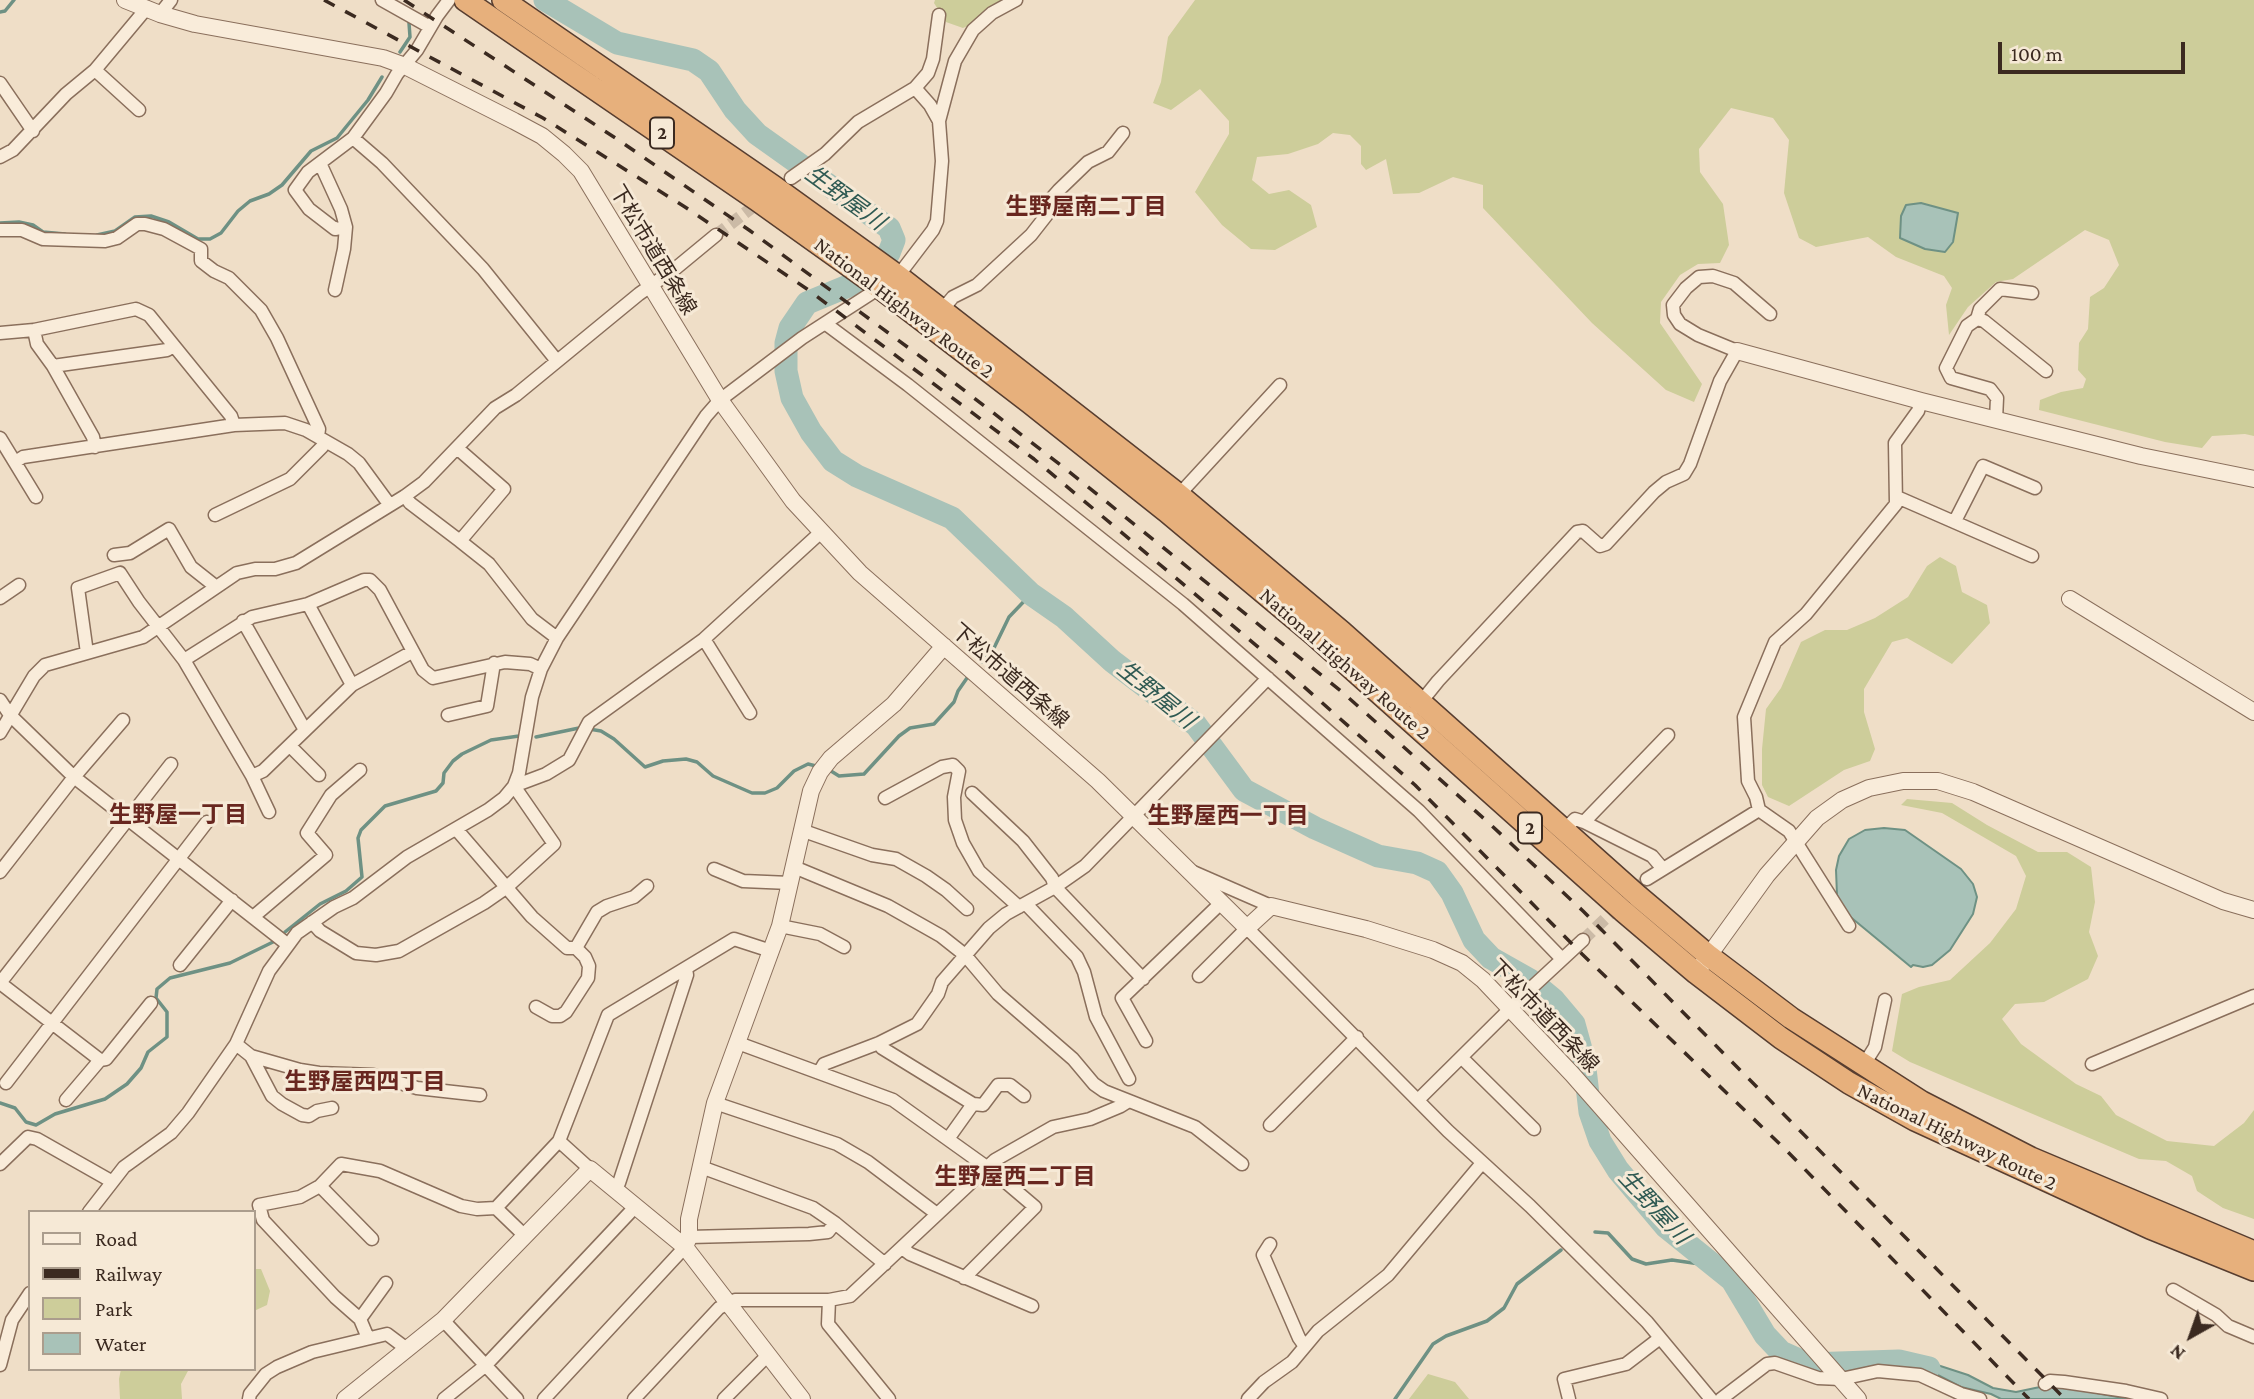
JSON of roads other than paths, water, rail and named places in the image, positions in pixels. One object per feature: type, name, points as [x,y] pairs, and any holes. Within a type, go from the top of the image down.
[{"type":"highway","name":"National Highway Route 2","points":[[465,0],[672,141],[877,274],[942,310],[1172,502]]},
{"type":"highway","name":"National Highway Route 2","points":[[503,0],[762,178],[1030,402],[1172,502],[1342,632],[1414,710],[1696,973],[1781,1038],[1849,1083],[1915,1120],[2150,1228],[2254,1270]]},
{"type":"highway","name":"National Highway Route 2","points":[[1414,710],[1574,826],[1709,956],[1791,1018],[1863,1066],[1922,1102],[2031,1158],[2254,1252]]},
{"type":"street","name":"下松市道西条線","points":[[125,0],[153,11],[249,35],[383,58],[405,66],[542,136],[564,154],[581,171],[720,400],[793,501],[820,533],[860,573],[1098,781],[1247,928]]},
{"type":"street","points":[[0,158],[33,131],[66,94],[153,11],[171,0]]},
{"type":"street","points":[[382,0],[430,27]]},
{"type":"street","points":[[346,227],[335,229],[309,209],[295,190],[308,172],[353,138],[417,50],[449,0]]},
{"type":"street","points":[[90,1210],[124,1167],[171,1133],[188,1113],[236,1044],[269,971],[287,944],[312,922],[353,898],[407,857],[457,830],[504,798],[514,786],[519,773],[532,697],[541,669],[557,638],[706,416],[720,400],[826,324],[877,274],[933,230],[937,221],[942,161],[939,121],[949,78],[963,44],[973,30],[992,13],[1016,0]]},
{"type":"street","points":[[801,171],[858,122],[915,88],[928,73],[933,59],[939,15]]},
{"type":"street","points":[[95,69],[139,110]]},
{"type":"street","points":[[0,83],[33,131]]},
{"type":"street","points":[[915,88],[930,105],[939,121]]},
{"type":"street","points":[[942,310],[953,297],[977,285],[1031,235],[1049,212],[1052,198],[1059,190],[1088,162],[1108,152],[1123,132]]},
{"type":"street","points":[[353,138],[382,163],[483,269],[557,361]]},
{"type":"street","points":[[320,163],[341,209],[346,227],[335,290]]},
{"type":"street","points":[[0,230],[22,230],[52,240],[105,241],[117,238],[137,224],[164,229],[201,249],[201,261],[229,278],[261,310],[277,338],[319,429],[322,447],[290,479],[215,515]]},
{"type":"street","points":[[0,733],[34,676],[45,664],[143,637],[237,573],[275,569],[296,563],[405,496],[424,482],[495,408],[516,395],[716,235]]},
{"type":"street","points":[[1770,314],[1734,283],[1713,276],[1699,277],[1673,305],[1674,315],[1680,324],[1698,335],[1737,351],[1921,401],[2141,456],[2254,479]]},
{"type":"street","points":[[1996,420],[1997,398],[1990,389],[1951,377],[1945,368],[1967,326],[1977,319],[1980,309],[2000,289],[2032,293]]},
{"type":"street","points":[[0,334],[34,330],[136,309],[149,315],[231,416],[234,425]]},
{"type":"street","points":[[1977,319],[1984,321],[2046,371]]},
{"type":"street","points":[[826,324],[1030,481],[1183,604],[1419,811],[1562,959]]},
{"type":"street","points":[[34,330],[37,344],[93,437],[95,447]]},
{"type":"street","points":[[52,366],[167,350],[173,346]]},
{"type":"street","points":[[1414,710],[1577,532],[1583,531],[1600,546],[1605,544],[1654,492],[1666,482],[1684,474],[1701,439],[1720,381],[1737,351]]},
{"type":"street","points":[[1172,502],[1280,385]]},
{"type":"street","points":[[1849,926],[1789,831],[1759,810],[1748,781],[1744,717],[1775,642],[1806,614],[1896,504],[1895,443],[1918,411],[1921,401]]},
{"type":"street","points":[[15,462],[23,457],[234,425],[285,423],[306,430],[359,463],[389,504]]},
{"type":"street","points":[[0,438],[36,497]]},
{"type":"street","points":[[457,448],[504,489],[460,541]]},
{"type":"street","points":[[1955,521],[1983,466],[2035,488]]},
{"type":"street","points":[[405,496],[450,536],[489,564],[532,619],[557,638]]},
{"type":"street","points":[[1897,497],[2032,556]]},
{"type":"street","points":[[114,555],[130,553],[169,529],[191,567],[215,586]]},
{"type":"street","points":[[514,786],[545,774],[569,760],[589,722],[704,639],[820,533]]},
{"type":"street","points":[[87,653],[78,589],[120,573],[184,660],[252,776],[269,812]]},
{"type":"street","points":[[184,660],[243,621],[308,604],[364,580],[370,580],[380,590],[423,670],[433,678],[505,662],[530,664],[541,669]]},
{"type":"street","points":[[0,598],[19,585]]},
{"type":"street","points":[[2070,599],[2254,712]]},
{"type":"street","points":[[308,604],[352,685]]},
{"type":"street","points":[[243,621],[305,730]]},
{"type":"street","points":[[704,639],[750,713]]},
{"type":"street","points":[[544,1399],[687,1242],[689,1219],[715,1103],[780,926],[811,792],[825,765],[894,704],[944,646]]},
{"type":"street","points":[[252,776],[263,771],[352,685],[412,652]]},
{"type":"street","points":[[448,715],[487,706],[494,663]]},
{"type":"street","points":[[820,1071],[824,1064],[879,1043],[917,1024],[938,994],[942,982],[989,928],[1006,914],[1055,887],[1085,866],[1268,678]]},
{"type":"street","points":[[0,700],[10,715],[74,777],[287,944]]},
{"type":"street","points":[[0,872],[74,777],[123,720]]},
{"type":"street","points":[[1663,869],[1652,856],[1574,826],[1668,735]]},
{"type":"street","points":[[290,746],[319,775]]},
{"type":"street","points":[[100,1060],[0,983],[171,764]]},
{"type":"street","points":[[885,798],[942,767],[953,765],[958,771],[954,797],[956,820],[971,860],[979,871],[1023,905],[1077,957],[1084,972],[1096,1017],[1129,1079]]},
{"type":"street","points":[[253,917],[326,855],[307,833],[331,795],[360,770]]},
{"type":"street","points":[[1696,973],[1767,875],[1817,818],[1842,800],[1869,788],[1903,781],[1938,781],[1973,792],[2223,901],[2254,910]]},
{"type":"street","points":[[312,922],[320,931],[356,953],[376,955],[399,951],[484,903],[507,887],[554,844],[514,786]]},
{"type":"street","points":[[972,793],[1023,841],[1052,878],[1055,887],[1143,979]]},
{"type":"street","points":[[1647,879],[1759,810]]},
{"type":"street","points":[[6,1083],[208,822]]},
{"type":"street","points":[[457,830],[554,938],[567,948],[576,948],[585,957],[589,966],[588,978],[566,1012],[560,1016],[552,1016],[536,1007]]},
{"type":"street","points":[[801,830],[872,855],[896,859],[936,883],[967,909]]},
{"type":"street","points":[[794,867],[888,906],[941,936],[965,955],[998,994],[1073,1059],[1094,1084],[1104,1091],[1195,1127],[1242,1164]]},
{"type":"street","points":[[714,869],[743,881],[790,883]]},
{"type":"street","points":[[1190,871],[1271,906],[1199,975]]},
{"type":"street","points":[[576,948],[597,912],[634,897],[647,886]]},
{"type":"street","points":[[180,965],[232,900]]},
{"type":"street","points":[[1146,1041],[1122,999],[1222,902]]},
{"type":"street","name":"下松市道西条線","points":[[1271,906],[1366,929],[1433,950],[1462,963],[1483,980],[1572,1074],[1858,1399]]},
{"type":"street","points":[[780,926],[820,934],[844,947]]},
{"type":"street","points":[[1247,928],[1418,1100],[1647,1322],[1711,1399]]},
{"type":"street","points":[[368,1338],[360,1319],[335,1297],[263,1220],[259,1205],[300,1197],[320,1186],[341,1164],[380,1171],[461,1206],[496,1208],[559,1141],[608,1015],[734,939],[771,951]]},
{"type":"street","points":[[1418,1100],[1583,940]]},
{"type":"street","points":[[614,1189],[619,1183],[632,1144],[687,975],[686,969]]},
{"type":"street","points":[[2092,1064],[2254,996]]},
{"type":"street","points":[[1863,1066],[1875,1047],[1885,1000]]},
{"type":"street","points":[[66,1100],[100,1060],[106,1059],[151,1003]]},
{"type":"street","points":[[1270,1125],[1357,1037]]},
{"type":"street","points":[[738,1043],[894,1100],[1035,1207],[964,1278]]},
{"type":"street","points":[[879,1043],[881,1048],[973,1104],[983,1105],[998,1085],[1010,1085],[1024,1096]]},
{"type":"street","points":[[236,1044],[251,1056],[272,1096],[282,1104],[309,1116],[332,1108]]},
{"type":"street","points":[[251,1056],[319,1073],[373,1075],[417,1088],[480,1095]]},
{"type":"street","points":[[1462,1058],[1534,1129]]},
{"type":"street","points":[[634,1399],[719,1308],[727,1303],[736,1300],[829,1300],[850,1296],[986,1168],[1053,1127],[1090,1119],[1129,1101]]},
{"type":"street","points":[[715,1103],[837,1144],[868,1163],[937,1214]]},
{"type":"street","points":[[948,1139],[973,1104]]},
{"type":"street","points":[[0,1164],[28,1137],[37,1139],[111,1181]]},
{"type":"street","points":[[559,1141],[635,1207],[687,1242],[727,1303],[802,1399]]},
{"type":"street","points":[[1248,1399],[1264,1382],[1292,1362],[1304,1345],[1388,1275],[1482,1163]]},
{"type":"street","points":[[701,1167],[813,1208],[885,1264]]},
{"type":"street","points":[[345,1399],[443,1320],[590,1169]]},
{"type":"street","points":[[320,1186],[372,1239]]},
{"type":"street","points":[[444,1399],[486,1365],[635,1207]]},
{"type":"street","points":[[496,1208],[524,1235]]},
{"type":"street","points":[[687,1242],[828,1232],[835,1223]]},
{"type":"street","points":[[1270,1244],[1262,1255],[1304,1345]]},
{"type":"street","points":[[902,1248],[910,1254],[1032,1306]]},
{"type":"street","points":[[360,1319],[386,1283]]},
{"type":"street","points":[[2173,1290],[2216,1315],[2228,1326],[2254,1337]]},
{"type":"street","points":[[0,1365],[6,1317],[28,1295]]},
{"type":"street","points":[[829,1300],[828,1324],[888,1399]]},
{"type":"street","points":[[443,1320],[517,1399]]},
{"type":"street","points":[[249,1399],[266,1374],[312,1352],[387,1334],[407,1349]]},
{"type":"street","points":[[1569,1399],[1564,1379],[1626,1364],[1660,1338]]},
{"type":"street","points":[[724,1399],[768,1354]]},
{"type":"street","points":[[1721,1399],[1767,1364],[1775,1363],[1818,1378],[1878,1371],[1920,1375],[1961,1394],[1980,1399]]},
{"type":"street","points":[[2045,1384],[2050,1381],[2064,1382],[2161,1399]]},
{"type":"water","points":[[1921,203],[1958,213],[1953,242],[1945,252],[1925,249],[1900,238],[1901,216],[1906,205]]},
{"type":"water","points":[[1865,830],[1905,830],[1961,869],[1973,884],[1977,897],[1973,914],[1950,950],[1932,965],[1911,967],[1842,910],[1837,895],[1836,870],[1839,856],[1849,839]]},
{"type":"water","points":[[1922,1360],[1968,1375],[1993,1388],[2016,1392],[2060,1386],[2128,1399],[2001,1399],[1961,1387],[1930,1371],[1899,1361]]},
{"type":"waterway","points":[[0,12],[5,11],[14,0]]},
{"type":"waterway","name":"生野屋川","points":[[545,0],[617,43],[693,60],[709,71],[735,110],[757,134],[889,228],[894,240],[889,253],[853,284],[807,303],[790,328],[786,343],[786,371],[792,398],[811,432],[833,461],[857,476],[952,518],[1031,594],[1064,617],[1112,661],[1196,725],[1244,790],[1315,828],[1378,856],[1417,863],[1437,872],[1452,893],[1474,940],[1491,958],[1530,980],[1553,999],[1574,1024],[1584,1060],[1590,1112],[1600,1141],[1618,1170],[1666,1227],[1732,1280],[1765,1335],[1781,1352],[1808,1364],[1899,1361],[1929,1368]]},
{"type":"waterway","points":[[400,52],[410,37],[409,23]]},
{"type":"waterway","points":[[97,235],[115,231],[135,217],[151,216],[169,222],[198,239],[210,239],[221,233],[238,211],[250,201],[269,194],[282,185],[311,151],[337,138],[368,100],[382,77]]},
{"type":"waterway","points":[[0,223],[19,222],[33,225],[43,232],[65,234]]},
{"type":"waterway","points":[[982,662],[993,650],[1009,617],[1031,594]]},
{"type":"waterway","points":[[831,771],[839,776],[864,774],[899,736],[910,728],[934,724],[954,702],[967,678]]},
{"type":"waterway","points":[[536,737],[579,728]]},
{"type":"waterway","points":[[589,729],[601,731],[614,739],[645,767],[663,761],[686,759],[697,762],[713,776],[752,793],[765,793],[777,788],[794,771],[808,764],[816,766]]},
{"type":"waterway","points":[[285,932],[320,904],[346,891],[362,877],[358,838],[361,830],[385,806],[436,791],[443,783],[444,773],[462,754],[491,740],[519,736]]},
{"type":"waterway","points":[[0,1103],[15,1108],[26,1122],[36,1125],[55,1114],[105,1099],[127,1084],[141,1068],[148,1052],[167,1037],[167,1012],[156,998],[157,989],[170,978],[230,963],[273,942]]},
{"type":"waterway","points":[[1595,1232],[1608,1233],[1632,1259],[1646,1264],[1672,1260],[1714,1266]]},
{"type":"waterway","points":[[1395,1399],[1433,1344],[1446,1336],[1487,1321],[1504,1308],[1517,1284],[1561,1250]]},
{"type":"tunnel","points":[[716,235],[791,178]]},
{"type":"tunnel","points":[[1583,940],[1647,879]]},
{"type":"railway","points":[[324,0],[543,118],[685,207],[807,289],[1034,459],[1276,662],[1415,785],[1582,954],[1786,1150],[2029,1399]]},
{"type":"railway","points":[[404,0],[617,139],[749,230],[925,360],[1067,470],[1341,691],[1583,911],[2065,1399]]},
{"type":"district","name":"生野屋南二丁目","points":[[1086,207]]},
{"type":"district","name":"生野屋一丁目","points":[[178,815]]},
{"type":"district","name":"生野屋西一丁目","points":[[1228,816]]},
{"type":"district","name":"生野屋西四丁目","points":[[365,1082]]},
{"type":"district","name":"生野屋西二丁目","points":[[1015,1177]]}]
